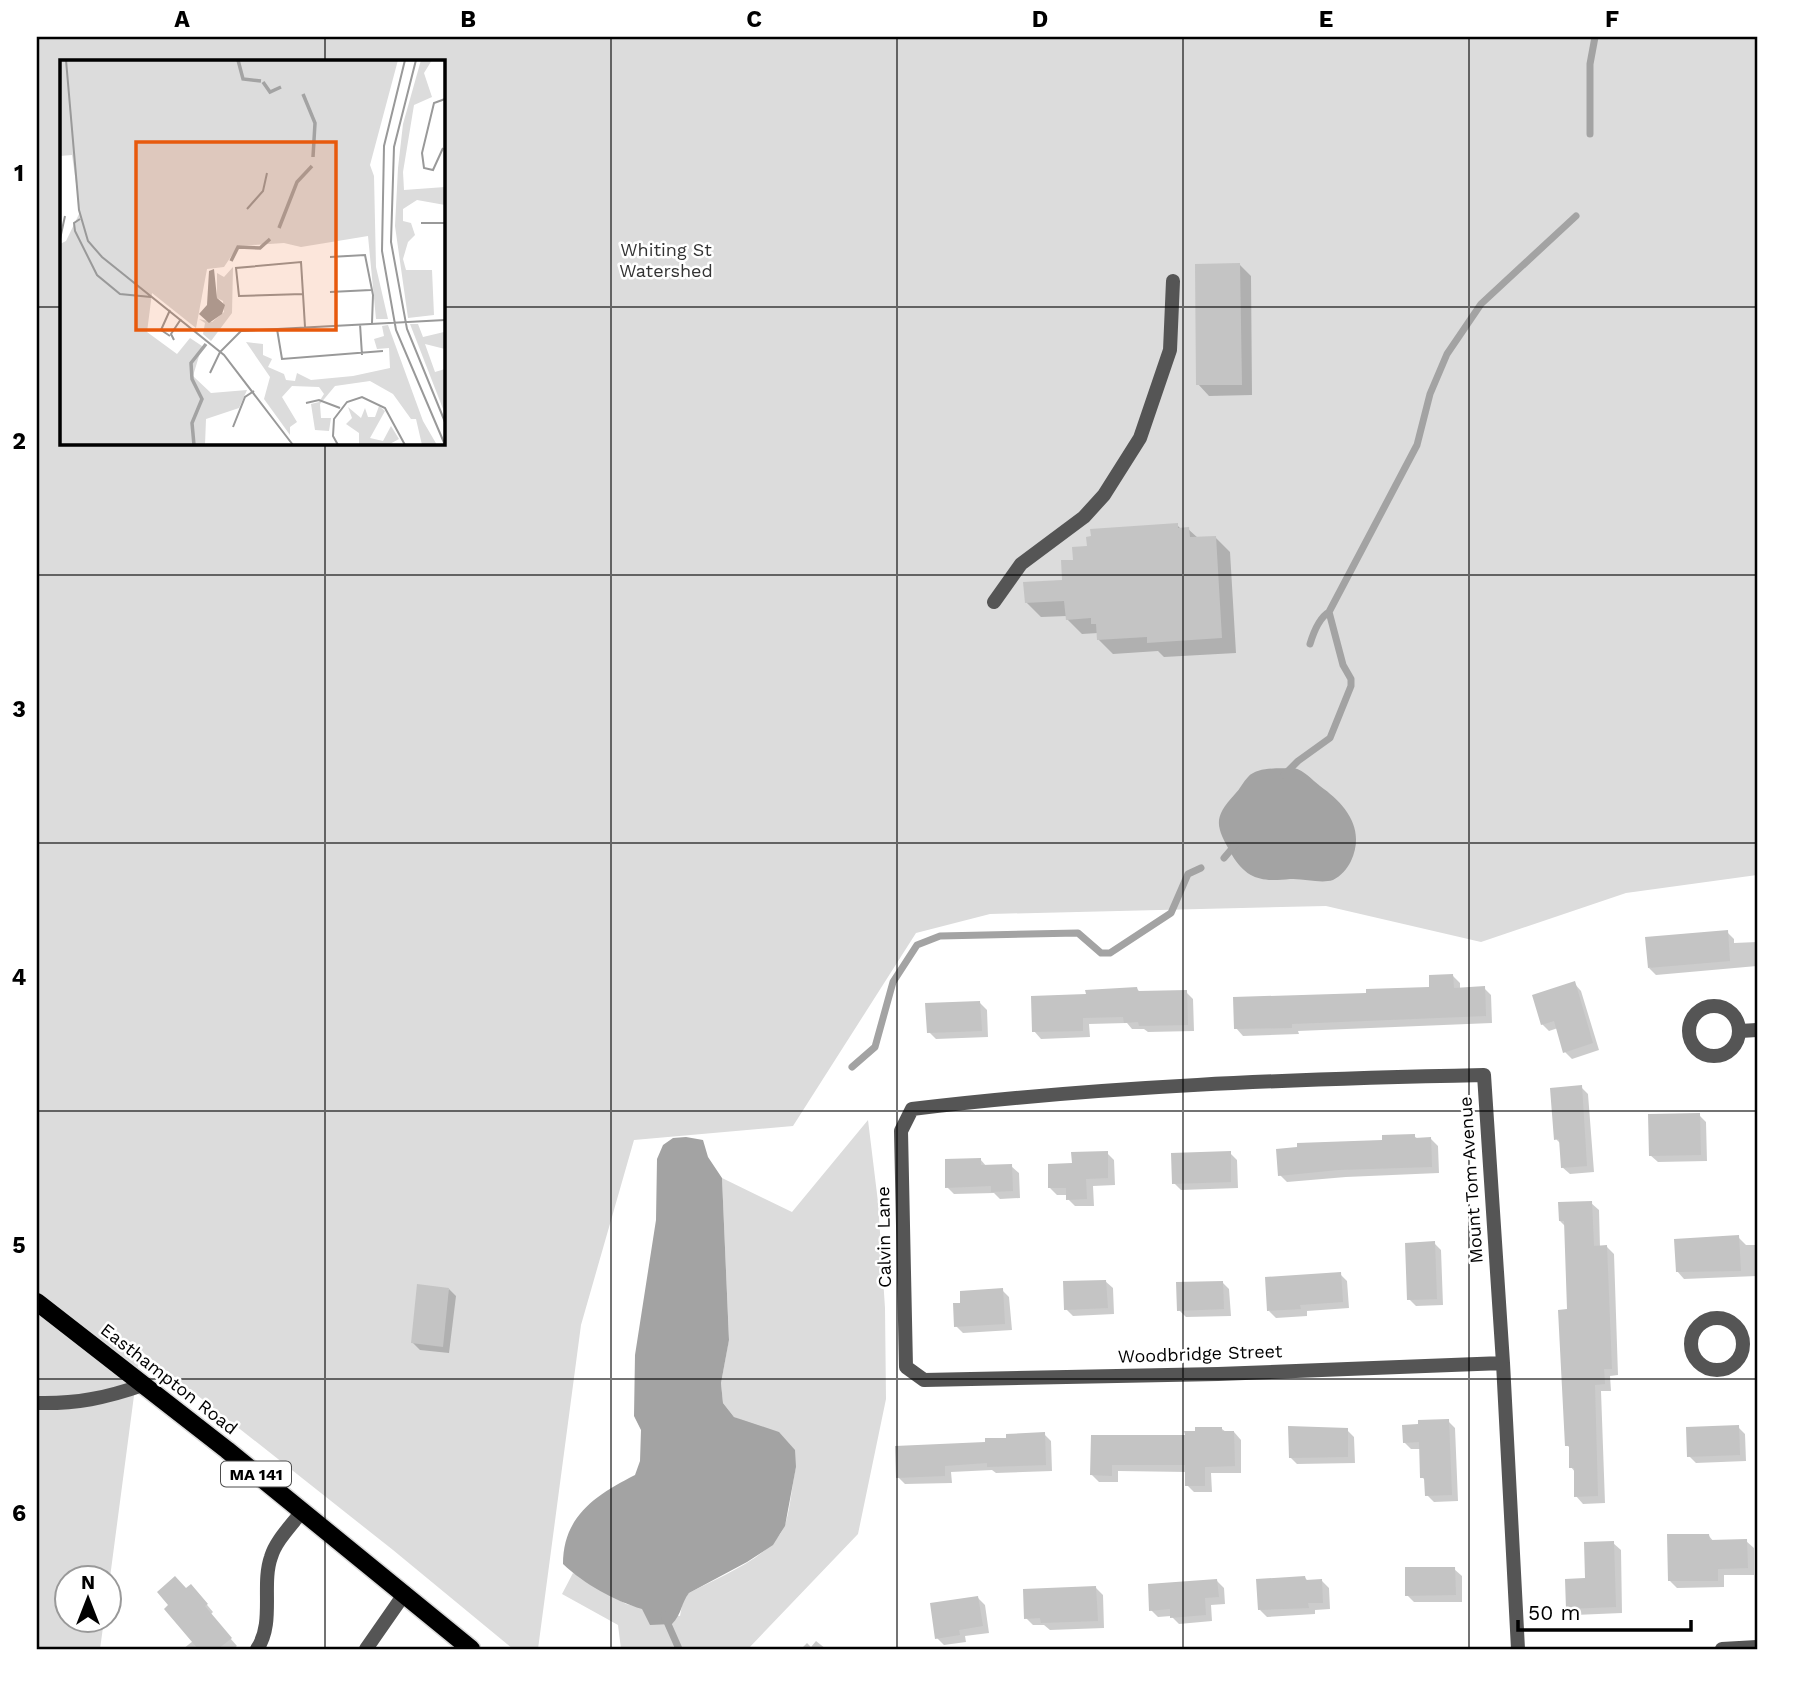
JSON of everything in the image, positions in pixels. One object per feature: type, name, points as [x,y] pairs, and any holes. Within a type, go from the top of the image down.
[{"type":"main road","name":"Easthampton Road","points":[[37,1303],[405,1593],[471,1649]]},
{"type":"street","points":[[994,602],[1021,565],[1084,517],[1104,495],[1140,438],[1170,350],[1173,281]]},
{"type":"street","points":[[1740,1031],[1757,1030]]},
{"type":"street","name":"Mount Tom Avenue","points":[[910,1112],[912,1109],[1016,1096],[1283,1079],[1483,1074],[1503,1363],[1518,1649]]},
{"type":"street","name":"Calvin Lane","points":[[906,1363],[901,1131],[910,1112]]},
{"type":"street","name":"Woodbridge Street","points":[[906,1363],[906,1367],[924,1380],[1218,1374],[1503,1363]]},
{"type":"street","points":[[37,1403],[106,1398],[143,1385]]},
{"type":"street","points":[[257,1649],[266,1622],[270,1558],[302,1511]]},
{"type":"street","points":[[366,1649],[405,1593]]},
{"type":"street","points":[[1722,1649],[1757,1647]]},
{"type":"green space","name":"Whiting St Watershed","points":[[37,37],[1757,37],[1757,875],[1626,893],[1481,942],[1326,906],[990,914],[916,933],[793,1126],[634,1140],[581,1325],[538,1649],[513,1649],[393,1550],[140,1350],[112,1564],[52,1564],[52,1634],[102,1634],[100,1649],[37,1649]]},
{"type":"green space","points":[[868,1120],[878,1202],[885,1308],[886,1399],[858,1534],[748,1649],[621,1649],[618,1625],[562,1594],[573,1573],[626,1604],[680,1616],[683,1600],[689,1593],[742,1566],[767,1548],[784,1527],[788,1515],[796,1467],[756,1426],[734,1417],[723,1403],[721,1383],[729,1339],[722,1178],[792,1212]]},
{"type":"shaded area","points":[[1276,768],[1294,768],[1305,773],[1338,801],[1354,828],[1355,849],[1351,861],[1344,872],[1333,880],[1272,880],[1256,877],[1238,863],[1220,830],[1223,810],[1252,773]]},
{"type":"shaded area","points":[[673,1138],[703,1140],[708,1157],[722,1178],[729,1340],[721,1383],[723,1403],[734,1417],[779,1432],[795,1450],[796,1467],[785,1526],[773,1545],[689,1593],[672,1624],[650,1625],[642,1609],[600,1591],[563,1564],[564,1547],[575,1520],[584,1509],[607,1491],[635,1475],[640,1461],[641,1430],[634,1416],[635,1355],[656,1220],[657,1159],[663,1145]]},
{"type":"building","points":[[1240,263],[1242,385],[1196,385],[1195,264]]},
{"type":"building","points":[[1178,523],[1178,528],[1189,527],[1190,537],[1216,536],[1222,638],[1147,643],[1147,637],[1097,640],[1096,624],[1091,624],[1091,618],[1066,620],[1064,601],[1025,603],[1023,582],[1062,580],[1061,560],[1073,560],[1072,547],[1087,546],[1086,537],[1091,536],[1090,529]]},
{"type":"building","points":[[1728,930],[1730,961],[1648,968],[1645,937]]},
{"type":"building","points":[[1453,974],[1454,988],[1485,986],[1486,1016],[1234,1029],[1233,997],[1366,993],[1366,989],[1429,987],[1429,975]]},
{"type":"building","points":[[1575,981],[1593,1043],[1563,1053],[1554,1021],[1541,1025],[1532,995]]},
{"type":"building","points":[[1137,987],[1138,991],[1187,990],[1188,1025],[1139,1026],[1138,1022],[1124,1023],[1123,1017],[1083,1018],[1083,1031],[1032,1032],[1031,996],[1086,994],[1085,990]]},
{"type":"building","points":[[980,1001],[982,1031],[927,1033],[925,1003]]},
{"type":"building","points":[[1582,1085],[1587,1166],[1561,1168],[1559,1139],[1554,1140],[1550,1088]]},
{"type":"building","points":[[1700,1113],[1701,1155],[1649,1156],[1648,1114]]},
{"type":"building","points":[[1415,1134],[1415,1138],[1431,1137],[1432,1167],[1338,1170],[1278,1176],[1276,1149],[1297,1147],[1297,1143],[1382,1140],[1382,1135]]},
{"type":"building","points":[[1108,1151],[1108,1178],[1086,1179],[1087,1199],[1066,1200],[1066,1188],[1048,1188],[1048,1164],[1072,1163],[1071,1152]]},
{"type":"building","points":[[1231,1151],[1231,1182],[1172,1184],[1171,1153]]},
{"type":"building","points":[[981,1158],[981,1165],[1012,1164],[1013,1191],[991,1192],[991,1186],[945,1188],[945,1159]]},
{"type":"building","points":[[1592,1201],[1594,1246],[1607,1245],[1612,1369],[1604,1369],[1605,1384],[1595,1385],[1598,1496],[1574,1497],[1574,1468],[1569,1468],[1569,1446],[1565,1446],[1558,1310],[1567,1309],[1564,1221],[1559,1221],[1558,1202]]},
{"type":"building","points":[[1739,1235],[1741,1271],[1676,1272],[1674,1239]]},
{"type":"building","points":[[1435,1241],[1437,1299],[1407,1300],[1405,1243]]},
{"type":"building","points":[[1341,1272],[1343,1302],[1267,1311],[1265,1277]]},
{"type":"building","points":[[1106,1280],[1108,1308],[1064,1310],[1063,1281]]},
{"type":"building","points":[[1223,1281],[1224,1309],[1177,1311],[1176,1282]]},
{"type":"building","points":[[417,1284],[449,1288],[443,1347],[411,1343]]},
{"type":"building","points":[[1003,1288],[1005,1324],[954,1327],[953,1303],[960,1303],[960,1291]]},
{"type":"building","points":[[1449,1419],[1452,1495],[1425,1496],[1424,1478],[1420,1478],[1419,1442],[1403,1443],[1402,1425],[1418,1424],[1418,1420]]},
{"type":"building","points":[[1739,1425],[1740,1455],[1687,1457],[1686,1427]]},
{"type":"building","points":[[1288,1426],[1348,1428],[1348,1457],[1289,1458]]},
{"type":"building","points":[[1195,1427],[1222,1427],[1222,1431],[1234,1431],[1235,1466],[1205,1467],[1205,1486],[1185,1486],[1185,1465],[1112,1465],[1112,1476],[1090,1475],[1091,1435],[1185,1435],[1184,1431],[1195,1431]]},
{"type":"building","points":[[1045,1432],[1046,1465],[987,1467],[987,1463],[945,1466],[945,1476],[896,1478],[895,1446],[985,1442],[985,1438],[1006,1438],[1006,1434]]},
{"type":"building","points":[[1667,1534],[1709,1534],[1710,1540],[1747,1539],[1748,1568],[1718,1569],[1718,1581],[1668,1581]]},
{"type":"building","points":[[1614,1541],[1616,1607],[1566,1609],[1565,1579],[1585,1578],[1584,1542]]},
{"type":"building","points":[[1405,1567],[1455,1567],[1456,1595],[1405,1596]]},
{"type":"building","points":[[175,1576],[186,1588],[191,1584],[208,1604],[205,1606],[232,1638],[218,1649],[198,1649],[164,1609],[168,1605],[157,1592]]},
{"type":"building","points":[[1305,1576],[1306,1580],[1322,1579],[1323,1603],[1308,1603],[1309,1608],[1258,1610],[1256,1579]]},
{"type":"building","points":[[1217,1579],[1219,1597],[1205,1598],[1206,1615],[1170,1618],[1170,1609],[1149,1611],[1148,1584]]},
{"type":"building","points":[[1096,1586],[1098,1621],[1041,1623],[1040,1618],[1024,1619],[1023,1589]]},
{"type":"building","points":[[978,1596],[983,1626],[959,1630],[960,1635],[935,1639],[930,1603]]},
{"type":"waterway","points":[[1590,134],[1590,64],[1595,37]]},
{"type":"waterway","points":[[1284,775],[1298,761],[1330,738],[1351,686],[1329,612],[1417,445],[1430,394],[1447,354],[1481,304],[1576,216]]},
{"type":"waterway","points":[[1310,644],[1319,622],[1329,612]]},
{"type":"waterway","points":[[1224,858],[1235,845]]},
{"type":"waterway","points":[[852,1067],[875,1047],[893,982],[917,945],[940,936],[1078,933],[1101,953],[1110,953],[1171,913],[1188,874],[1201,868]]},
{"type":"waterway","points":[[664,1615],[679,1649]]}]
